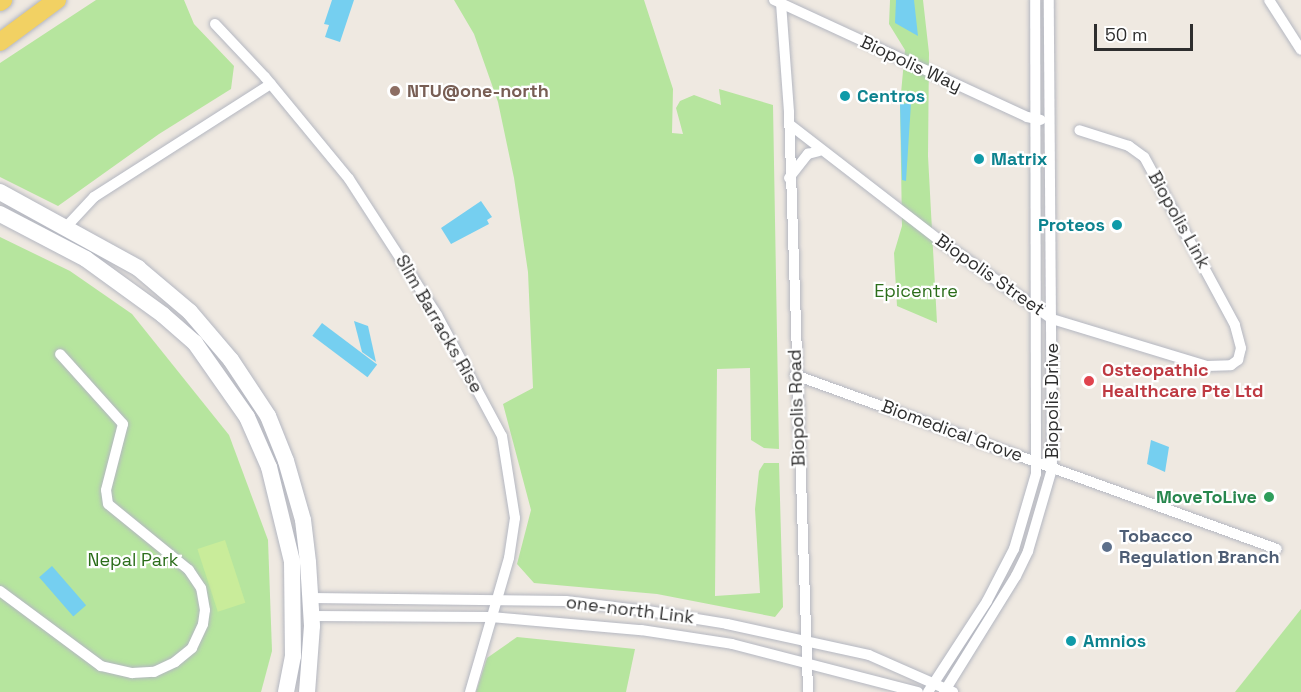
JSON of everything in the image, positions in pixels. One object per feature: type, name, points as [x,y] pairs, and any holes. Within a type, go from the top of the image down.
[{"type":"main road","points":[[0,42],[57,0]]},
{"type":"street","name":"Biopolis Drive","points":[[931,687],[987,601],[1014,549],[1037,463],[1034,307],[1035,0]]},
{"type":"street","name":"Biopolis Drive","points":[[948,691],[1016,576],[1028,551],[1053,469],[1049,0]]},
{"type":"street","points":[[1269,0],[1301,50]]},
{"type":"street","name":"Biopolis Way","points":[[778,2],[1036,120],[1050,120]]},
{"type":"street","points":[[778,2],[789,124]]},
{"type":"street","name":"Slim Barracks Rise","points":[[215,24],[333,156],[381,225],[437,315],[502,436],[515,518],[509,558],[470,692]]},
{"type":"street","points":[[67,226],[94,197],[271,84]]},
{"type":"street","name":"Biopolis Street","points":[[789,124],[819,151],[1052,319],[1207,366],[1231,365],[1239,360],[1241,348]]},
{"type":"street","name":"Biopolis Road","points":[[789,124],[795,375],[808,692]]},
{"type":"street","name":"Biopolis Link","points":[[1079,130],[1129,146],[1144,157],[1235,325],[1241,348]]},
{"type":"street","points":[[789,178],[808,154],[819,151]]},
{"type":"street","points":[[0,192],[67,226],[138,268],[190,312],[231,360],[268,416],[286,461],[303,520],[312,616],[307,692]]},
{"type":"street","points":[[0,214],[123,283],[195,343],[247,417],[269,467],[292,561],[295,616],[286,692]]},
{"type":"street","points":[[0,591],[100,666],[132,673],[154,672],[175,662],[192,648],[203,624],[205,610],[201,588],[189,570],[108,504],[106,490],[123,424],[60,354]]},
{"type":"street","name":"Biomedical Grove","points":[[795,375],[1277,549]]},
{"type":"street","name":"one-north Link","points":[[294,598],[566,601],[648,611],[807,640],[891,662],[931,687],[948,691]]},
{"type":"street","name":"one-north Link","points":[[295,616],[491,617],[640,630],[732,644],[918,692]]},
{"type":"green space","points":[[96,0],[184,0],[194,24],[234,66],[231,89],[159,134],[58,206],[0,177],[0,63]]},
{"type":"green space","points":[[454,0],[644,0],[673,89],[672,133],[683,134],[676,108],[680,101],[694,95],[721,105],[719,89],[773,105],[779,449],[764,448],[751,440],[750,368],[717,369],[715,596],[760,593],[755,509],[759,471],[764,463],[779,463],[783,607],[775,617],[657,594],[534,583],[517,564],[531,510],[503,404],[533,388],[528,272],[514,178],[498,102],[474,34]]},
{"type":"green space","name":"Epicentre","points":[[890,0],[923,0],[929,53],[928,156],[937,323],[897,306],[894,253],[902,226],[900,104],[905,50],[889,24]]},
{"type":"green space","name":"Nepal Park","points":[[0,237],[70,271],[132,314],[229,435],[268,540],[272,651],[261,692],[0,692]]},
{"type":"green space","points":[[225,540],[245,603],[218,612],[197,549]]},
{"type":"green space","points":[[1301,609],[1301,692],[1235,692]]},
{"type":"green space","points":[[517,637],[635,649],[626,692],[476,692],[487,658]]},
{"type":"water","points":[[332,0],[354,0],[340,42],[325,37],[329,25],[324,24]]},
{"type":"water","points":[[896,0],[914,0],[918,36],[895,23]]},
{"type":"water","points":[[911,103],[906,181],[902,180],[900,104]]},
{"type":"water","points":[[481,201],[492,217],[487,220],[489,224],[451,244],[441,228]]},
{"type":"water","points":[[354,321],[368,326],[376,362],[362,352]]},
{"type":"water","points":[[322,323],[377,365],[367,377],[312,336]]},
{"type":"water","points":[[1151,440],[1169,447],[1165,472],[1147,464]]},
{"type":"water","points":[[52,566],[86,605],[73,616],[39,577]]},
{"type":"place","name":"NTU@one-north","points":[[395,91]]},
{"type":"place","name":"Centros","points":[[845,96]]},
{"type":"place","name":"Matrix","points":[[979,159]]},
{"type":"place","name":"Proteos","points":[[1117,225]]},
{"type":"place","name":"Osteopathic Healthcare Pte Ltd","points":[[1089,381]]},
{"type":"place","name":"MoveToLive","points":[[1269,497]]},
{"type":"place","name":"Tobacco Regulation Branch","points":[[1107,547]]},
{"type":"place","name":"Amnios","points":[[1071,641]]}]
